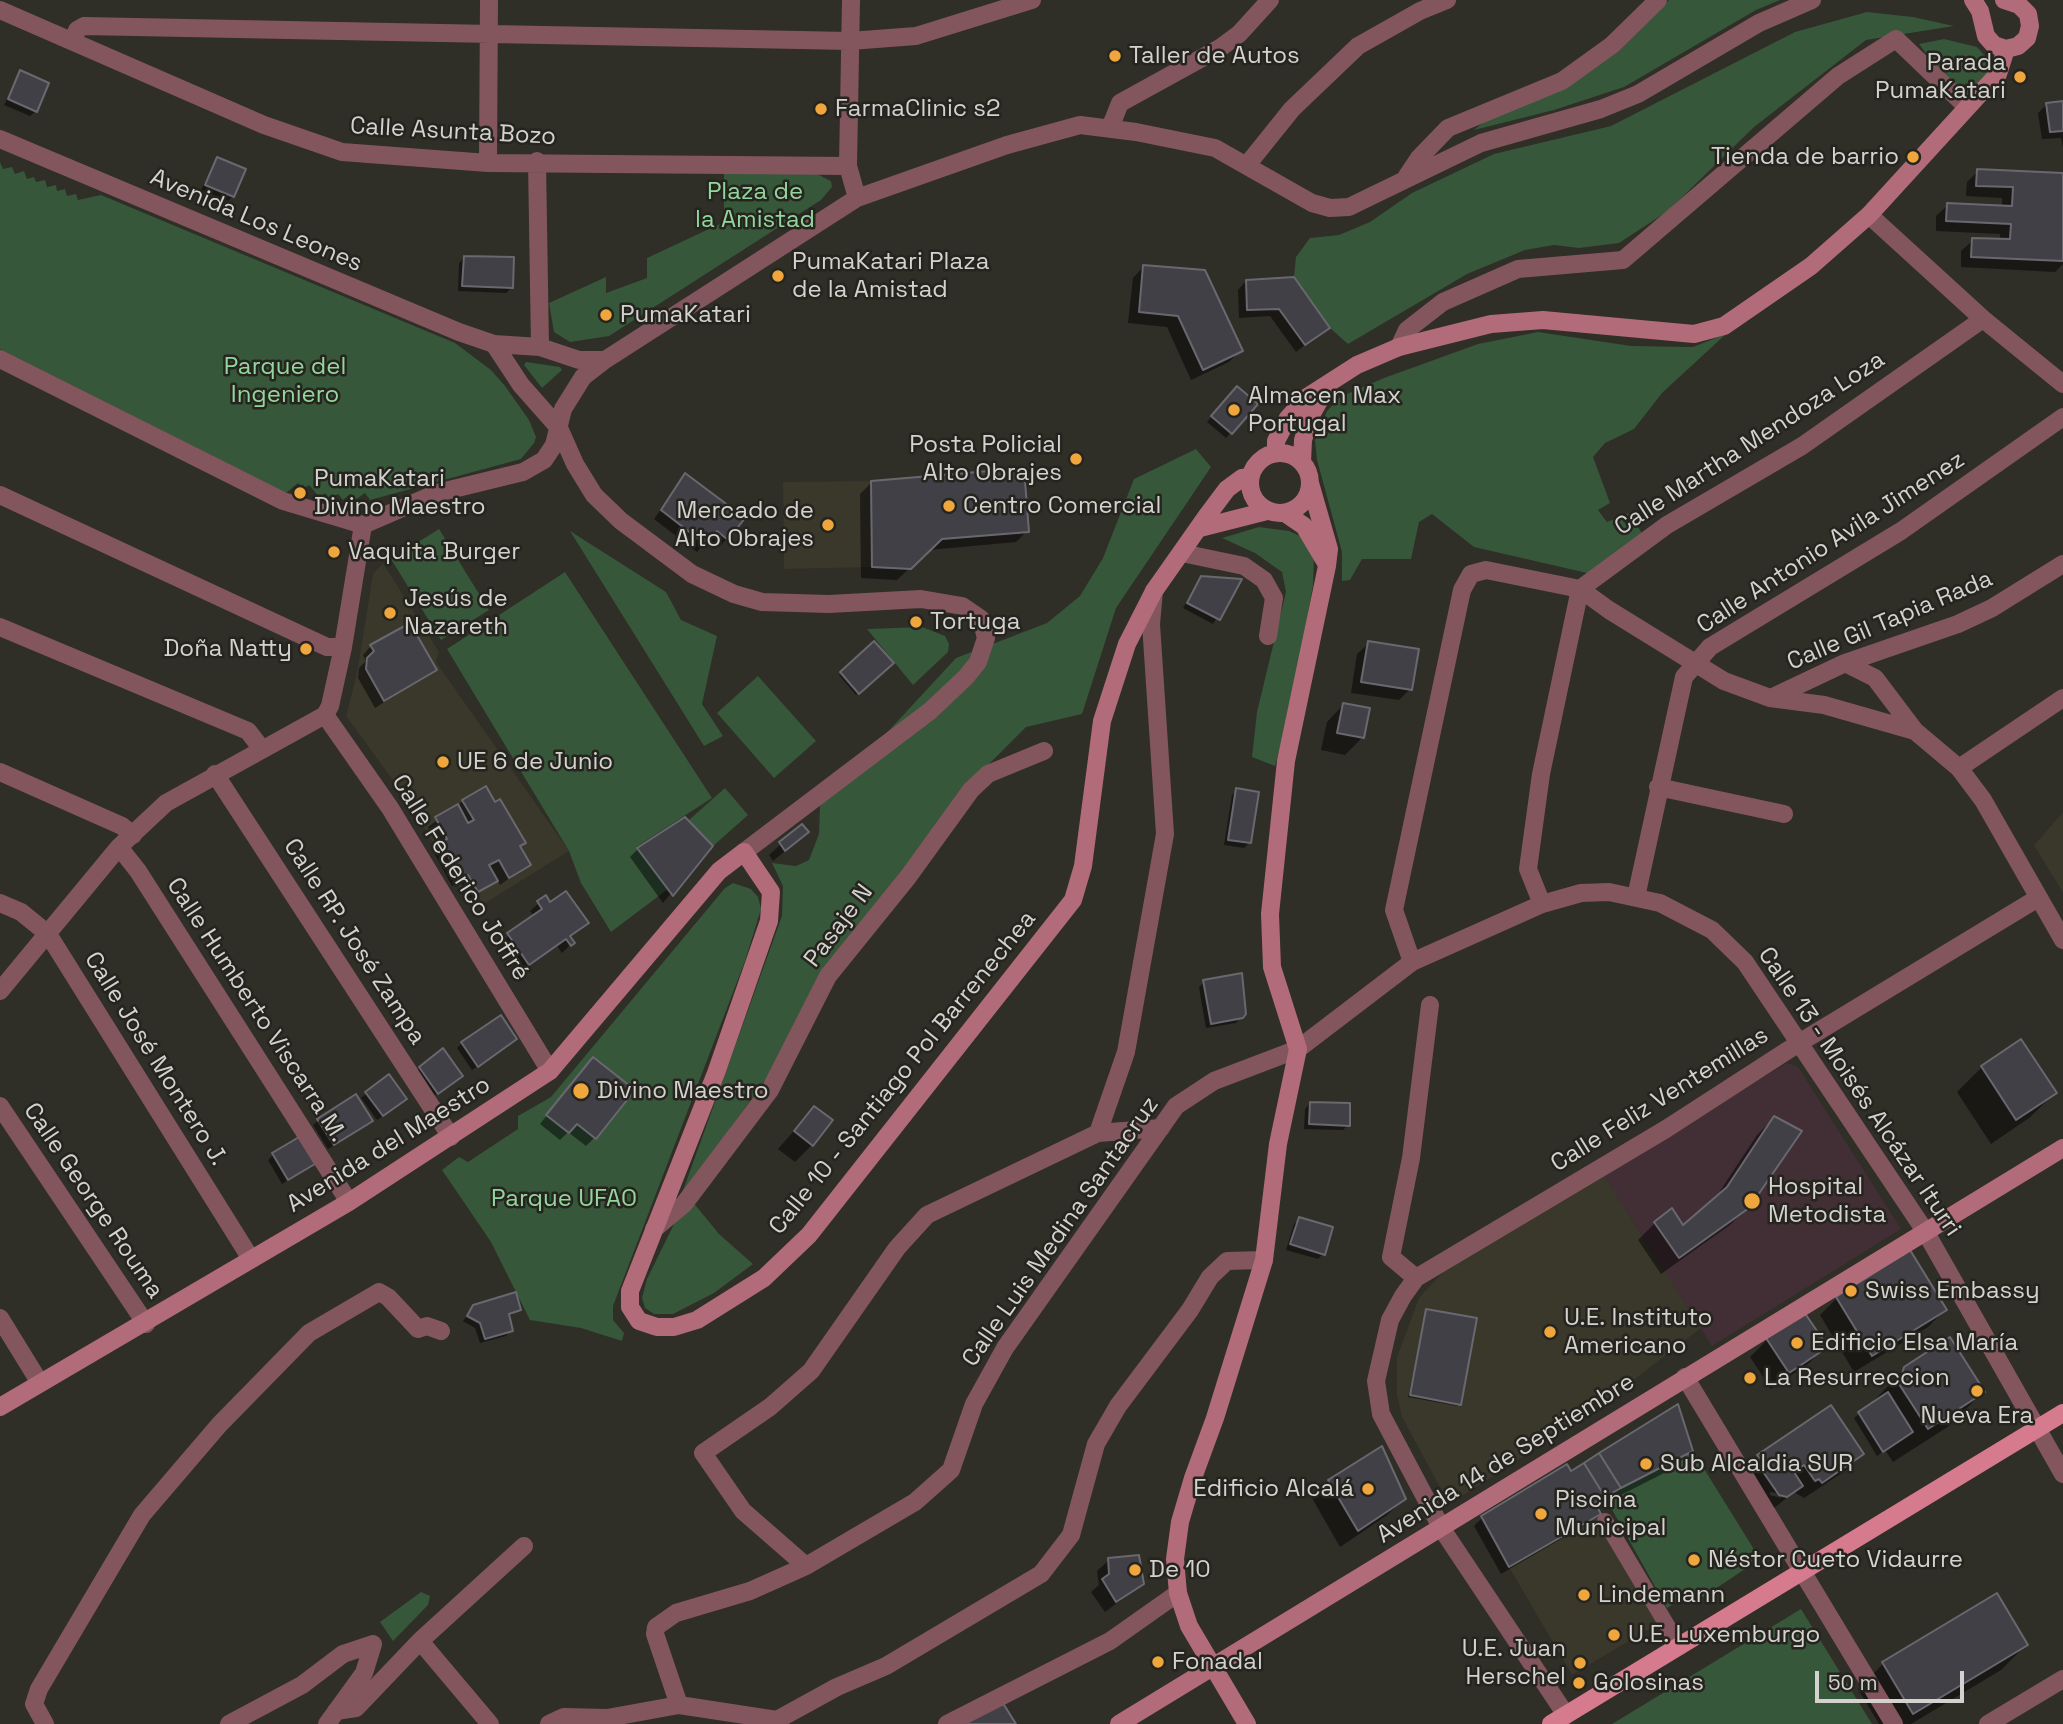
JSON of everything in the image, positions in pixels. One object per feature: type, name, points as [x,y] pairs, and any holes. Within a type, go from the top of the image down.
[{"type":"main road","points":[[1973,0],[1984,24],[1986,36],[1994,45],[2006,49],[2018,46],[2027,38],[2031,26],[2028,14],[2019,5],[2006,1],[1987,13],[1984,24]]},
{"type":"main road","points":[[1276,453],[1276,441],[1288,418],[1307,397],[1357,365],[1399,347],[1490,324],[1543,320],[1694,334],[1724,326],[1811,266],[1869,215],[1998,74],[2006,49]]},
{"type":"main road","points":[[1247,1724],[1189,1626],[1178,1593],[1175,1559],[1180,1522],[1264,1260],[1278,1144],[1298,1049],[1272,967],[1270,914],[1286,761],[1329,549],[1310,483],[1301,462],[1303,440],[1311,415],[1328,384]]},
{"type":"main road","points":[[1267,511],[1253,497],[1250,477],[1259,461],[1276,453],[1285,453],[1301,462]]},
{"type":"main road","name":"Calle 10 - Santiago Pol Barrenechea","points":[[744,852],[771,892],[769,921],[716,1073],[629,1291],[630,1307],[639,1321],[657,1327],[674,1327],[697,1320],[764,1278],[809,1235],[1073,901],[1083,866],[1102,721],[1127,644],[1154,591],[1227,489],[1241,478],[1250,477]]},
{"type":"main road","points":[[1285,513],[1303,503],[1310,483]]},
{"type":"main road","points":[[1200,528],[1267,511],[1285,513],[1304,526],[1327,566]]},
{"type":"main road","name":"Avenida del Maestro","points":[[0,1408],[349,1202],[550,1070],[719,871],[744,852]]},
{"type":"main road","name":"Avenida 14 de Septiembre","points":[[1119,1724],[1211,1665],[1442,1529],[1685,1377],[2063,1148]]},
{"type":"main road","points":[[1558,1720],[2063,1413]]},
{"type":"street","points":[[488,163],[489,0]]},
{"type":"street","points":[[851,0],[848,166],[857,198]]},
{"type":"street","points":[[73,41],[76,30],[84,26],[850,41],[916,36],[1032,0]]},
{"type":"street","points":[[1110,128],[1120,103],[1220,48],[1240,34],[1270,0]]},
{"type":"street","points":[[1247,165],[1292,109],[1357,47],[1420,11],[1447,0]]},
{"type":"street","points":[[1407,176],[1419,158],[1448,128],[1562,81],[1612,44],[1658,0]]},
{"type":"street","points":[[0,359],[283,500],[363,525],[437,493],[532,467],[549,452],[571,394],[583,377],[605,360],[857,198],[1080,125],[1215,148],[1291,192],[1330,208],[1349,207],[1378,195],[1407,176],[1481,143],[1601,109],[1638,94],[1759,23],[1812,0]]},
{"type":"street","name":"Calle Asunta Bozo","points":[[0,10],[264,125],[342,152],[488,163],[537,161],[848,166]]},
{"type":"street","points":[[1399,347],[1407,330],[1443,303],[1518,270],[1623,260],[1838,75],[1896,39],[1967,107]]},
{"type":"street","name":"Avenida Los Leones","points":[[0,139],[434,322],[494,344],[540,347],[579,360],[605,360]]},
{"type":"street","points":[[537,161],[540,347]]},
{"type":"street","points":[[1869,215],[1983,319],[2063,384]]},
{"type":"street","name":"Calle Martha Mendoza Loza","points":[[1580,589],[1667,525],[1802,446],[1983,319]]},
{"type":"street","points":[[494,344],[521,385],[559,428],[575,464],[594,495],[621,521],[692,573],[734,594],[762,602],[829,604],[921,599],[944,602],[972,610],[984,627],[986,638],[978,662],[930,711],[744,852]]},
{"type":"street","name":"Calle Antonio Avila Jimenez","points":[[1636,897],[1684,677],[1710,647],[1901,531],[2063,417]]},
{"type":"street","points":[[0,495],[327,647],[343,647]]},
{"type":"street","points":[[0,991],[126,841],[166,803],[261,748],[325,715],[330,706],[343,647],[363,525]]},
{"type":"street","points":[[1182,553],[1244,566],[1264,580],[1274,598],[1268,636]]},
{"type":"street","name":"Calle Gil Tapia Rada","points":[[1770,698],[1845,663],[1958,624],[1992,608],[2063,564]]},
{"type":"street","points":[[1412,962],[1394,910],[1462,590],[1471,573],[1486,570],[1580,589],[1724,681],[1770,698],[1824,705],[1914,731]]},
{"type":"street","points":[[1542,904],[1528,869],[1541,774],[1580,589]]},
{"type":"street","points":[[1098,1133],[1126,1052],[1165,834],[1151,624],[1154,591]]},
{"type":"street","points":[[0,627],[247,731],[261,748]]},
{"type":"street","points":[[1845,663],[1875,678],[1914,731],[1959,768],[1983,800],[2063,940]]},
{"type":"street","points":[[1959,768],[2063,698]]},
{"type":"street","name":"Calle Federico Joffré","points":[[325,715],[390,808],[550,1070]]},
{"type":"street","name":"Pasaje N","points":[[654,1229],[684,1204],[770,1090],[828,976],[908,877],[971,790],[988,774],[1044,751]]},
{"type":"street","name":"Calle Humberto Viscarra M.","points":[[0,772],[122,826],[138,871],[349,1202]]},
{"type":"street","name":"Calle RP. José Zampa","points":[[215,774],[451,1137]]},
{"type":"street","points":[[1658,787],[1784,814]]},
{"type":"street","name":"Calle 13 - Moisés Alcázar Iturri","points":[[1298,1049],[1412,962],[1542,904],[1581,892],[1609,892],[1636,897],[1689,916],[1731,946],[1762,985],[1925,1231],[2063,1474]]},
{"type":"street","name":"Calle Feliz Ventemillas","points":[[1416,1278],[1666,1129],[1799,1043],[2038,898]]},
{"type":"street","name":"Calle José Montero J.","points":[[0,903],[21,912],[48,934],[251,1259]]},
{"type":"street","points":[[1430,1005],[1411,1158],[1391,1257],[1416,1278],[1390,1320],[1376,1381],[1381,1414],[1442,1529],[1558,1720]]},
{"type":"street","name":"Calle Luis Medina Santacruz","points":[[673,1707],[655,1634],[656,1627],[676,1613],[750,1591],[806,1566],[915,1503],[951,1470],[974,1404],[1005,1348],[1176,1106],[1214,1081],[1298,1049]]},
{"type":"street","name":"Calle George Rouma","points":[[0,1106],[146,1324]]},
{"type":"street","points":[[806,1566],[743,1511],[703,1453],[770,1407],[811,1371],[897,1248],[927,1215],[1098,1133],[1161,1128]]},
{"type":"street","points":[[549,1724],[564,1717],[607,1718],[673,1707],[783,1722],[837,1687],[886,1666],[1041,1574],[1071,1535],[1096,1444],[1118,1406],[1190,1310],[1210,1277],[1227,1261],[1264,1260]]},
{"type":"street","points":[[45,1724],[34,1704],[39,1689],[142,1515],[219,1425],[309,1333],[379,1292],[388,1297],[418,1329],[427,1326],[441,1331]]},
{"type":"street","points":[[0,1318],[40,1383]]},
{"type":"street","points":[[1685,1377],[1894,1724]]},
{"type":"street","points":[[1605,1521],[1679,1647]]},
{"type":"street","points":[[331,1718],[356,1708],[420,1641],[524,1546]]},
{"type":"street","points":[[947,1724],[1111,1641],[1178,1593]]},
{"type":"street","points":[[420,1641],[490,1724]]},
{"type":"street","points":[[229,1724],[302,1685],[344,1654],[373,1644],[363,1673],[331,1718]]},
{"type":"street","points":[[1988,1724],[2063,1679]]},
{"type":"shaded area","name":"Mercado de Alto Obrajes","points":[[871,481],[872,567],[784,569],[783,482]]},
{"type":"shaded area","name":"UE 6 de Junio","points":[[383,563],[439,652],[436,662],[569,851],[474,910],[406,798],[346,716],[357,673],[373,574]]},
{"type":"shaded area","points":[[2063,812],[2063,893],[2034,845]]},
{"type":"shaded area","name":"Hospital Metodista","points":[[1787,1063],[1798,1067],[1901,1229],[1712,1346],[1602,1172]]},
{"type":"shaded area","name":"U.E. Instituto Americano","points":[[1602,1172],[1701,1328],[1599,1407],[1459,1498],[1450,1498],[1442,1491],[1402,1417],[1397,1395],[1397,1357],[1419,1298],[1443,1272]]},
{"type":"shaded area","name":"Lindemann","points":[[1597,1515],[1659,1623],[1572,1675],[1509,1567]]},
{"type":"green space","points":[[1669,0],[1780,0],[1756,10],[1624,87],[1554,110],[1474,130],[1491,116],[1628,40]]},
{"type":"green space","points":[[1867,12],[1913,17],[1954,26],[1866,40],[1754,127],[1668,211],[1619,243],[1579,248],[1554,245],[1525,250],[1467,274],[1348,344],[1330,328],[1294,277],[1296,257],[1310,238],[1339,235],[1370,222],[1412,193],[1494,154],[1611,126],[1795,32]]},
{"type":"green space","points":[[1944,39],[1977,47],[1994,66],[1967,96],[1936,67],[1919,44]]},
{"type":"green space","name":"Parque del Ingeniero","points":[[0,162],[3,169],[12,167],[15,174],[24,171],[27,179],[34,177],[36,182],[45,180],[47,187],[56,185],[57,191],[65,189],[67,196],[76,194],[78,200],[101,195],[455,343],[491,370],[505,386],[529,420],[536,437],[534,443],[521,459],[370,500],[365,493],[355,500],[350,494],[343,500],[338,494],[330,499],[325,493],[320,498],[309,485],[303,489],[298,483],[286,493],[0,349]]},
{"type":"green space","name":"Plaza de la Amistad","points":[[724,173],[817,174],[831,181],[832,187],[821,200],[609,336],[570,342],[554,332],[549,303],[606,277],[606,293],[647,278],[647,258],[724,222]]},
{"type":"green space","points":[[1538,332],[1631,346],[1693,347],[1726,334],[1662,393],[1634,429],[1605,443],[1593,457],[1610,503],[1598,510],[1607,522],[1629,513],[1643,535],[1587,573],[1474,547],[1432,514],[1419,522],[1411,559],[1362,559],[1350,580],[1342,581],[1342,552],[1317,460],[1315,440],[1327,411],[1340,397],[1384,378],[1478,344]]},
{"type":"green space","points":[[526,362],[560,367],[562,370],[542,388],[524,365]]},
{"type":"green space","points":[[1196,449],[1211,467],[1116,608],[1082,714],[1026,727],[964,789],[782,1057],[681,1196],[782,916],[783,886],[772,863],[796,866],[809,860],[819,834],[820,805],[956,658],[1047,623],[1080,596],[1103,558],[1134,479]]},
{"type":"green space","points":[[1259,527],[1289,531],[1306,539],[1314,556],[1313,585],[1293,702],[1275,766],[1252,757],[1257,712],[1286,592],[1282,572],[1255,553],[1222,538]]},
{"type":"green space","points":[[439,529],[489,610],[441,640],[391,559]]},
{"type":"green space","points":[[570,531],[666,592],[681,620],[717,636],[702,704],[723,736],[704,746]]},
{"type":"green space","points":[[565,572],[712,798],[636,847],[668,889],[611,932],[581,883],[569,851],[447,649]]},
{"type":"green space","points":[[922,627],[945,636],[949,644],[948,652],[913,685],[867,629]]},
{"type":"green space","points":[[758,676],[816,741],[774,778],[717,713]]},
{"type":"green space","points":[[725,788],[748,815],[712,847],[689,820]]},
{"type":"green space","name":"Parque UFAO","points":[[733,883],[751,889],[758,897],[761,909],[745,961],[613,1306],[613,1320],[624,1333],[622,1341],[581,1328],[530,1320],[491,1242],[442,1170],[459,1157],[468,1162],[518,1129],[518,1116],[551,1097],[725,888]]},
{"type":"green space","points":[[692,1201],[719,1234],[753,1264],[714,1293],[673,1314],[654,1314],[645,1308],[642,1298],[647,1279],[674,1224]]},
{"type":"green space","points":[[1693,1451],[1760,1559],[1694,1603],[1688,1595],[1667,1608],[1605,1497]]},
{"type":"green space","points":[[421,1592],[430,1596],[428,1605],[393,1641],[380,1622]]},
{"type":"green space","points":[[1801,1609],[1872,1724],[1612,1724]]},
{"type":"building","points":[[20,70],[49,83],[37,112],[8,99]]},
{"type":"building","points":[[2063,101],[2063,131],[2050,132],[2046,103]]},
{"type":"building","points":[[217,157],[246,169],[234,197],[205,185]]},
{"type":"building","points":[[1977,169],[2063,173],[2063,261],[1971,257],[1972,238],[2010,239],[2011,224],[1946,221],[1947,203],[2012,206],[2013,187],[1976,186]]},
{"type":"building","points":[[464,256],[514,257],[513,288],[462,286]]},
{"type":"building","points":[[1143,265],[1205,270],[1243,351],[1203,370],[1178,316],[1139,312]]},
{"type":"building","points":[[1294,277],[1330,328],[1305,345],[1279,309],[1247,310],[1246,280]]},
{"type":"building","name":"Almacen Max Portugal","points":[[1237,386],[1258,404],[1232,434],[1211,416]]},
{"type":"building","name":"Centro Comercial","points":[[1024,468],[1029,532],[942,539],[911,569],[872,567],[871,481]]},
{"type":"building","points":[[685,473],[745,518],[728,540],[717,531],[706,545],[661,510]]},
{"type":"building","points":[[1201,576],[1242,579],[1220,620],[1187,603]]},
{"type":"building","points":[[410,623],[437,670],[384,701],[366,669],[367,658],[374,651],[370,645]]},
{"type":"building","points":[[874,641],[894,663],[859,694],[840,672]]},
{"type":"building","points":[[1368,641],[1419,649],[1412,690],[1361,682]]},
{"type":"building","points":[[1343,703],[1370,708],[1364,738],[1337,733]]},
{"type":"building","points":[[486,786],[495,802],[500,799],[526,843],[520,846],[531,865],[509,878],[499,860],[489,865],[498,881],[478,892],[468,875],[461,879],[441,843],[447,839],[435,817],[458,804],[468,823],[474,820],[462,800]]},
{"type":"building","points":[[1236,788],[1259,792],[1251,843],[1228,840]]},
{"type":"building","points":[[685,817],[713,846],[673,896],[637,848]]},
{"type":"building","points":[[802,824],[809,832],[785,851],[779,842]]},
{"type":"building","points":[[566,891],[589,923],[570,936],[575,943],[571,946],[566,939],[529,965],[507,933],[542,909],[537,901],[546,895],[550,902]]},
{"type":"building","points":[[1242,973],[1246,1014],[1243,1018],[1211,1024],[1203,980]]},
{"type":"building","points":[[501,1015],[517,1039],[478,1067],[461,1042]]},
{"type":"building","points":[[2021,1039],[2057,1093],[2016,1120],[1981,1066]]},
{"type":"building","points":[[443,1048],[463,1076],[438,1094],[419,1067]]},
{"type":"building","points":[[593,1057],[635,1090],[596,1139],[577,1124],[569,1133],[546,1115]]},
{"type":"building","points":[[389,1074],[407,1099],[383,1116],[365,1092]]},
{"type":"building","points":[[356,1094],[373,1121],[334,1145],[317,1119]]},
{"type":"building","points":[[1310,1102],[1350,1103],[1350,1126],[1309,1124]]},
{"type":"building","points":[[814,1106],[833,1120],[813,1146],[794,1131]]},
{"type":"building","points":[[1774,1116],[1802,1131],[1749,1208],[1679,1258],[1654,1222],[1672,1208],[1683,1225],[1727,1187]]},
{"type":"building","points":[[299,1137],[315,1164],[288,1180],[272,1153]]},
{"type":"building","points":[[1299,1217],[1333,1227],[1325,1255],[1290,1244]]},
{"type":"building","points":[[1910,1250],[1947,1310],[1872,1356],[1836,1297]]},
{"type":"building","points":[[516,1292],[521,1310],[509,1314],[513,1331],[485,1339],[480,1323],[467,1316],[473,1305]]},
{"type":"building","points":[[1426,1309],[1477,1318],[1461,1405],[1410,1395]]},
{"type":"building","name":"Edificio Elsa María","points":[[1804,1312],[1828,1347],[1789,1373],[1766,1338]]},
{"type":"building","points":[[1950,1337],[1985,1392],[1928,1429],[1899,1384],[1904,1367]]},
{"type":"building","points":[[1888,1392],[1913,1432],[1883,1452],[1858,1412]]},
{"type":"building","points":[[1678,1404],[1693,1451],[1621,1488],[1599,1453]]},
{"type":"building","points":[[1831,1405],[1864,1454],[1822,1483],[1819,1479],[1815,1481],[1804,1465],[1794,1472],[1803,1486],[1787,1497],[1779,1495],[1759,1466],[1763,1463],[1757,1455]]},
{"type":"building","name":"Edificio Alcalá","points":[[1382,1446],[1406,1499],[1358,1531],[1328,1480]]},
{"type":"building","points":[[1599,1453],[1621,1488],[1605,1497],[1584,1463]]},
{"type":"building","name":"Piscina Municipal","points":[[1584,1463],[1605,1497],[1595,1503],[1601,1514],[1509,1567],[1481,1516],[1567,1464],[1571,1471]]},
{"type":"building","points":[[1139,1555],[1144,1584],[1116,1602],[1102,1579],[1109,1574],[1108,1558]]},
{"type":"building","points":[[1997,1593],[2028,1645],[1913,1714],[1882,1662]]},
{"type":"building","points":[[1001,1700],[1016,1724],[963,1724]]},
{"type":"place","name":"Taller de Autos","points":[[1115,56]]},
{"type":"place","name":"Parada PumaKatari","points":[[2020,77]]},
{"type":"place","name":"FarmaClinic s2","points":[[821,109]]},
{"type":"place","name":"Tienda de barrio","points":[[1913,157]]},
{"type":"place","name":"PumaKatari Plaza de la Amistad","points":[[778,276]]},
{"type":"place","name":"PumaKatari","points":[[606,315]]},
{"type":"place","name":"Almacen Max Portugal","points":[[1234,410]]},
{"type":"place","name":"Posta Policial Alto Obrajes","points":[[1076,459]]},
{"type":"place","name":"PumaKatari Divino Maestro","points":[[300,493]]},
{"type":"place","name":"Centro Comercial","points":[[949,506]]},
{"type":"place","name":"Mercado de Alto Obrajes","points":[[828,525]]},
{"type":"place","name":"Vaquita Burger","points":[[334,552]]},
{"type":"place","name":"Jesús de Nazareth","points":[[390,613]]},
{"type":"place","name":"Tortuga","points":[[916,622]]},
{"type":"place","name":"Doña Natty","points":[[306,649]]},
{"type":"place","name":"UE 6 de Junio","points":[[443,762]]},
{"type":"place","name":"Divino Maestro","points":[[581,1091]]},
{"type":"place","name":"Hospital Metodista","points":[[1752,1201]]},
{"type":"place","name":"Swiss Embassy","points":[[1851,1291]]},
{"type":"place","name":"U.E. Instituto Americano","points":[[1550,1332]]},
{"type":"place","name":"Edificio Elsa María","points":[[1797,1343]]},
{"type":"place","name":"La Resurreccion","points":[[1750,1378]]},
{"type":"place","name":"Nueva Era","points":[[1977,1391]]},
{"type":"place","name":"Sub Alcaldia SUR","points":[[1646,1464]]},
{"type":"place","name":"Edificio Alcalá","points":[[1368,1489]]},
{"type":"place","name":"Piscina Municipal","points":[[1541,1514]]},
{"type":"place","name":"Néstor Cueto Vidaurre","points":[[1694,1560]]},
{"type":"place","name":"De 10","points":[[1135,1570]]},
{"type":"place","name":"Lindemann","points":[[1584,1595]]},
{"type":"place","name":"U.E. Luxemburgo","points":[[1614,1635]]},
{"type":"place","name":"Fonadal","points":[[1158,1662]]},
{"type":"place","name":"U.E. Juan Herschel","points":[[1580,1663]]},
{"type":"place","name":"Golosinas","points":[[1579,1683]]}]
